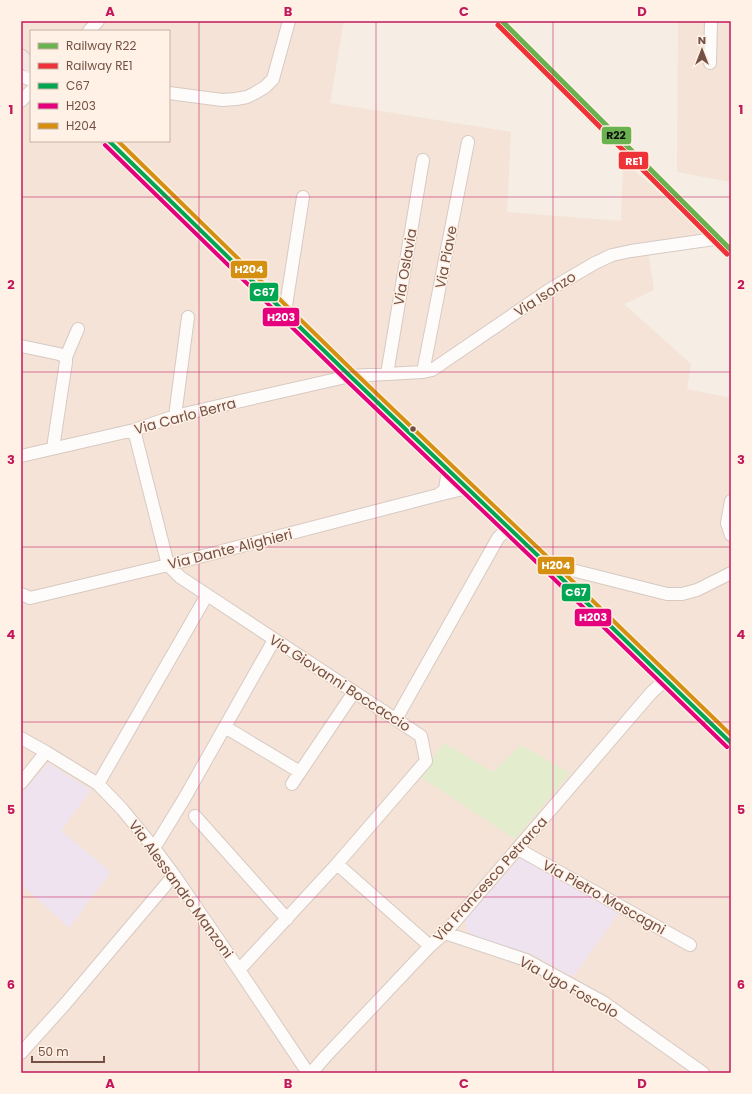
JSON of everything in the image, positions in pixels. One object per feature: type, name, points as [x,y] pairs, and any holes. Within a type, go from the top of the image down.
[{"type":"main road","points":[[110,142],[350,376],[731,743]]},
{"type":"street","points":[[90,30],[98,21]]},
{"type":"street","points":[[170,93],[222,100],[247,97],[255,94],[273,79],[289,21]]},
{"type":"street","points":[[710,63],[711,21]]},
{"type":"street","points":[[26,65],[30,77]]},
{"type":"street","points":[[21,101],[30,91]]},
{"type":"street","name":"Via Piave","points":[[423,372],[468,142]]},
{"type":"street","name":"Via Oslavia","points":[[387,374],[423,160]]},
{"type":"street","points":[[285,312],[303,197]]},
{"type":"street","name":"Via Isonzo","points":[[350,376],[423,372],[432,370],[549,290],[595,262],[612,255],[631,251],[714,239]]},
{"type":"street","points":[[175,416],[188,317]]},
{"type":"street","points":[[53,448],[66,357],[78,329]]},
{"type":"street","points":[[21,346],[60,354],[66,357]]},
{"type":"street","points":[[365,390],[387,374]]},
{"type":"street","name":"Via Carlo Berra","points":[[21,456],[134,430],[175,416],[350,376]]},
{"type":"street","points":[[134,430],[168,565]]},
{"type":"street","points":[[438,495],[444,490],[448,469]]},
{"type":"street","name":"Via Dante Alighieri","points":[[21,594],[30,598],[168,565],[467,488]]},
{"type":"street","points":[[731,501],[727,523],[731,535]]},
{"type":"street","points":[[396,719],[498,538],[508,528]]},
{"type":"street","name":"Via Giovanni Boccaccio","points":[[168,565],[180,577],[206,595],[421,736],[426,761],[337,864],[239,970]]},
{"type":"street","points":[[556,573],[564,568],[667,594],[682,594],[697,590],[731,573]]},
{"type":"street","points":[[98,784],[206,595]]},
{"type":"street","points":[[154,848],[184,799],[274,640]]},
{"type":"street","name":"Via Francesco Petrarca","points":[[311,1073],[430,946],[445,933],[646,700],[665,680]]},
{"type":"street","points":[[292,784],[354,692]]},
{"type":"street","points":[[225,727],[300,772]]},
{"type":"street","name":"Via Alessandro Manzoni","points":[[21,738],[98,784],[122,809],[174,875],[308,1073]]},
{"type":"street","points":[[21,783],[46,752]]},
{"type":"street","points":[[195,816],[287,918]]},
{"type":"street","name":"Via Pietro Mascagni","points":[[518,849],[690,946]]},
{"type":"street","points":[[337,864],[430,946]]},
{"type":"street","points":[[21,1052],[66,1003],[174,875]]},
{"type":"street","name":"Via Ugo Foscolo","points":[[445,933],[526,960],[603,1002],[699,1072]]},
{"type":"shaded area","points":[[21,21],[344,21],[330,103],[511,132],[507,212],[621,221],[623,161],[714,239],[647,244],[654,290],[624,304],[691,364],[687,389],[731,398],[731,1073],[21,1073]]},
{"type":"shaded area","points":[[678,21],[731,21],[731,182],[677,172]]},
{"type":"shaded area","points":[[48,763],[91,790],[61,831],[111,872],[69,928],[21,884],[21,794]]},
{"type":"shaded area","points":[[520,858],[619,913],[573,977],[532,954],[477,939],[468,932],[465,919]]},
{"type":"green space","points":[[444,743],[493,772],[521,745],[570,773],[515,839],[419,776]]},
{"type":"rail line","name":"R22","points":[[502,21],[731,250]]},
{"type":"rail line","name":"RE1","points":[[498,25],[727,254]]},
{"type":"transit line","name":"C67","points":[[110,142],[350,376],[731,743]]},
{"type":"transit line","name":"H204","points":[[119,142],[354,372],[731,735]]},
{"type":"transit line","name":"H203","points":[[105,145],[346,380],[727,747]]}]
